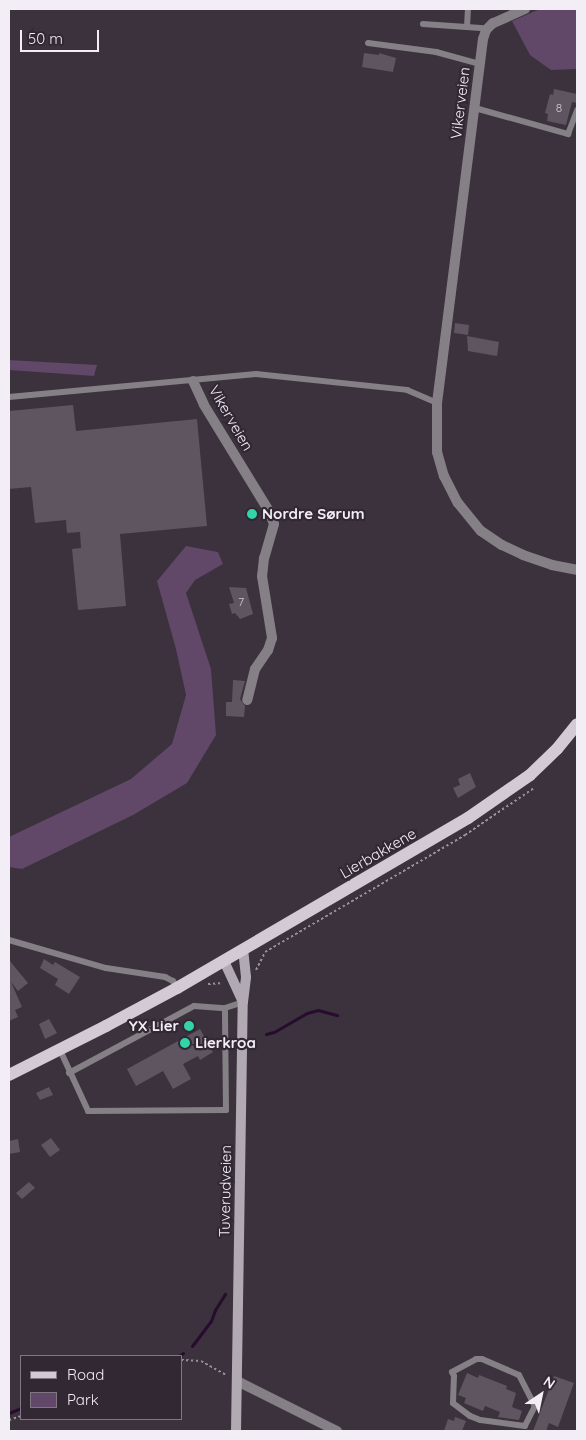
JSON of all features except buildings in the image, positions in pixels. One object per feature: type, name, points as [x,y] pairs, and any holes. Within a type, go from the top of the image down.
[{"type":"main road","name":"Lierbakkene","points":[[9,1075],[177,988],[435,838],[499,798],[544,762],[577,724]]},
{"type":"main road","name":"Tuverudveien","points":[[236,1431],[243,1002],[246,977],[243,950]]},
{"type":"main road","name":"Tuverudveien","points":[[224,961],[243,1002]]},
{"type":"street","points":[[486,30],[493,23],[525,9]]},
{"type":"street","name":"Vikerveien","points":[[486,30],[480,64],[438,403],[436,444],[439,460],[449,486],[471,520],[492,539],[509,549],[543,563],[577,570]]},
{"type":"street","name":"Vikerveien","points":[[193,381],[204,405],[269,511],[274,524],[264,558],[262,576],[272,638],[268,650],[255,669],[247,700]]},
{"type":"street","points":[[237,1381],[325,1428],[337,1431]]},
{"type":"lane","points":[[466,26],[468,9]]},
{"type":"lane","points":[[423,24],[466,26],[486,30]]},
{"type":"lane","points":[[368,43],[436,52],[480,64]]},
{"type":"lane","points":[[475,108],[568,134],[577,110]]},
{"type":"lane","name":"Vikerveien","points":[[193,381],[238,374],[278,374],[407,390],[438,403]]},
{"type":"lane","points":[[9,398],[193,381]]},
{"type":"lane","points":[[9,940],[106,968],[165,977],[173,981],[177,988]]},
{"type":"lane","points":[[69,1072],[194,1006],[226,1008],[243,1002]]},
{"type":"lane","points":[[60,1050],[88,1111],[226,1110],[226,1008]]},
{"type":"lane","points":[[476,1359],[482,1359],[519,1375],[535,1406],[523,1429],[493,1420],[480,1420],[456,1406],[452,1398],[454,1382],[452,1372],[476,1359]]},
{"type":"path","points":[[182,1360],[201,1361],[237,1381]]},
{"type":"green space","points":[[540,9],[577,9],[577,69],[551,70],[530,55],[512,21]]},
{"type":"green space","points":[[9,360],[97,365],[94,376],[9,370]]},
{"type":"green space","points":[[186,546],[218,552],[223,564],[195,580],[186,593],[211,669],[216,735],[187,783],[133,815],[22,869],[9,867],[9,837],[131,779],[172,744],[186,695],[176,649],[157,581]]},
{"type":"waterway","points":[[266,1034],[274,1032],[307,1013],[318,1010],[337,1015]]},
{"type":"waterway","points":[[192,1346],[211,1321],[215,1310],[225,1294]]},
{"type":"waterway","points":[[9,1413],[20,1408]]},
{"type":"place","name":"Nordre Sørum","points":[[252,514]]},
{"type":"place","name":"YX Lier","points":[[189,1026]]},
{"type":"place","name":"Lierkroa","points":[[185,1043]]}]
